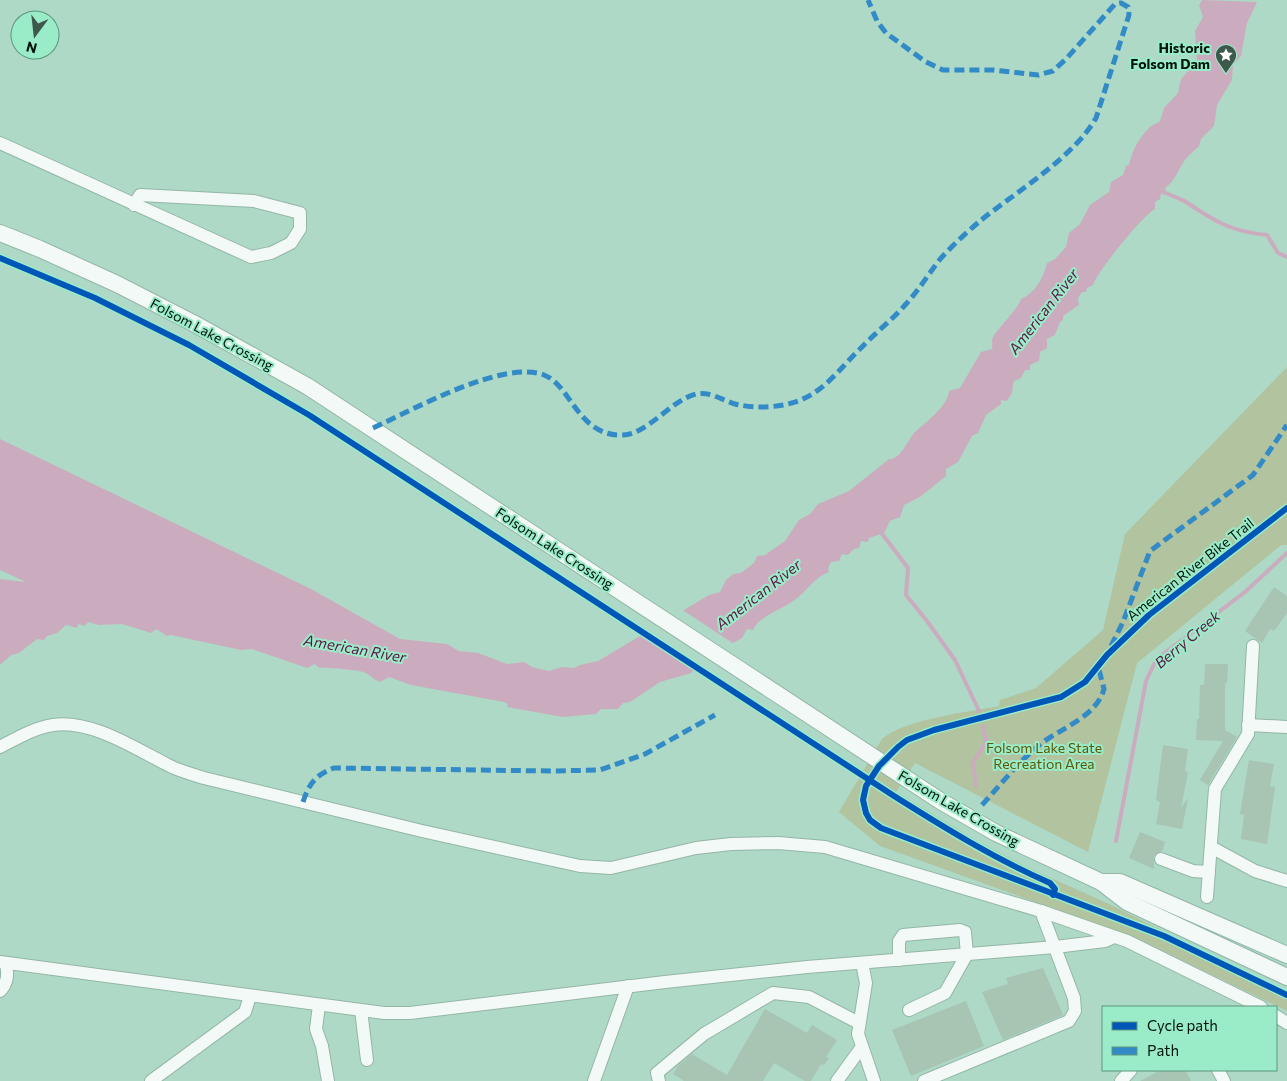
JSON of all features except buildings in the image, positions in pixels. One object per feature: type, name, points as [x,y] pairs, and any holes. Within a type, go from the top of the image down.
[{"type":"main road","name":"Folsom Lake Crossing","points":[[0,233],[40,248],[117,284],[263,360],[373,428],[906,778],[996,833],[1100,882],[1127,902],[1287,977]]},
{"type":"main road","name":"Folsom Lake Crossing","points":[[1100,882],[1120,882],[1287,955]]},
{"type":"lane","points":[[0,143],[134,204],[251,257],[271,253],[291,243],[300,229],[300,213],[254,201],[140,195],[134,204]]},
{"type":"lane","points":[[1207,897],[1216,789],[1248,734],[1254,646]]},
{"type":"lane","points":[[0,747],[24,734],[54,725],[82,728],[114,738],[170,766],[204,778],[422,831],[580,866],[611,868],[696,848],[731,844],[778,843],[825,847],[1041,911],[1130,942],[1259,1006]]},
{"type":"lane","points":[[1248,725],[1287,727]]},
{"type":"lane","points":[[1211,847],[1255,871],[1287,882]]},
{"type":"lane","points":[[1161,859],[1193,871],[1209,872]]},
{"type":"lane","points":[[924,1081],[1069,1021],[1074,1011],[1074,998],[1041,911]]},
{"type":"lane","points":[[900,960],[899,941],[903,935],[960,930],[965,932],[967,954],[945,993],[909,1010]]},
{"type":"lane","points":[[0,992],[5,986],[8,975],[3,962],[319,1005],[384,1013],[410,1013],[628,986],[862,963],[1055,947],[1105,941],[1114,937]]},
{"type":"lane","points":[[862,963],[866,983],[858,1034],[861,1048],[874,1081]]},
{"type":"lane","points":[[594,1081],[628,986]]},
{"type":"lane","points":[[659,1081],[657,1073],[704,1034],[773,993],[809,997],[860,1023]]},
{"type":"lane","points":[[151,1081],[245,1012],[250,996]]},
{"type":"lane","points":[[319,1005],[316,1029],[322,1046],[328,1081]]},
{"type":"lane","points":[[361,1010],[367,1060]]},
{"type":"lane","points":[[837,1081],[861,1048]]},
{"type":"lane","points":[[1121,1081],[1131,1071]]},
{"type":"green space","name":"Folsom Lake State Recreation Area","points":[[1287,367],[1287,545],[1281,545],[1137,663],[1088,852],[915,763],[896,792],[979,842],[1031,869],[1109,904],[1287,993],[1287,1011],[1138,939],[880,846],[839,812],[882,739],[892,732],[921,721],[999,706],[1000,700],[1036,688],[1103,630],[1125,534]]},
{"type":"water","name":"American River","points":[[1202,0],[1257,2],[1247,23],[1241,56],[1233,65],[1232,80],[1217,105],[1214,126],[1201,139],[1199,146],[1185,160],[1174,179],[1165,188],[1166,192],[1161,193],[1160,199],[1155,202],[1155,209],[1149,213],[1121,244],[1093,285],[1087,288],[1086,292],[1082,292],[1078,298],[1079,305],[1063,316],[1063,320],[1060,322],[1055,335],[1047,339],[1047,348],[1040,352],[1039,361],[1030,365],[1030,370],[1025,370],[1021,378],[1014,381],[1012,394],[1009,398],[1006,401],[1001,400],[1001,404],[986,415],[978,433],[972,436],[958,462],[946,469],[946,476],[920,497],[904,505],[900,517],[890,521],[884,533],[869,538],[868,542],[861,541],[859,548],[854,549],[848,555],[842,554],[839,561],[831,562],[828,568],[829,572],[820,577],[791,603],[760,621],[753,630],[747,629],[742,638],[711,655],[691,673],[660,682],[630,702],[623,703],[618,709],[601,709],[596,714],[563,717],[507,707],[508,704],[504,702],[411,685],[389,677],[380,682],[359,671],[319,668],[315,664],[307,668],[252,649],[241,650],[171,635],[167,636],[156,629],[151,633],[122,624],[99,625],[88,622],[85,626],[78,624],[77,628],[66,625],[57,633],[47,636],[44,640],[37,639],[19,653],[11,655],[0,665],[0,579],[26,582],[0,570],[0,439],[311,589],[400,639],[447,644],[459,651],[478,653],[507,664],[524,662],[532,667],[549,671],[562,667],[574,668],[598,661],[709,595],[720,592],[726,580],[733,574],[741,573],[754,563],[757,556],[765,555],[785,541],[799,520],[810,514],[818,504],[849,491],[889,459],[897,456],[912,435],[945,402],[949,391],[960,388],[981,352],[992,349],[992,338],[1021,299],[1038,285],[1047,263],[1055,259],[1066,247],[1069,233],[1080,224],[1090,205],[1109,192],[1111,182],[1123,175],[1139,140],[1150,127],[1160,121],[1164,108],[1178,93],[1181,79],[1197,61],[1195,31],[1203,17],[1199,5]]},
{"type":"pier","points":[[681,609],[734,644],[724,652],[712,657],[697,671],[641,634]]},
{"type":"waterway","points":[[1161,191],[1183,200],[1224,225],[1255,234],[1267,235],[1278,253],[1287,257]]},
{"type":"waterway","points":[[880,531],[908,568],[906,595],[955,660],[979,711]]},
{"type":"waterway","name":"Berry Creek","points":[[1116,841],[1146,681],[1154,664],[1162,655],[1245,592],[1287,553]]},
{"type":"waterway","points":[[976,786],[973,763],[986,742],[983,726]]},
{"type":"marked path","points":[[373,428],[458,389],[506,374],[527,372],[544,375],[561,389],[585,420],[595,428],[608,433],[623,435],[641,429],[687,397],[696,394],[711,395],[743,406],[770,407],[789,404],[805,398],[828,382],[866,342],[901,310],[955,243],[980,221],[1059,160],[1086,132],[1096,118],[1129,15],[1128,7],[1121,3],[1115,4],[1053,71],[1038,75],[993,70],[943,70],[926,62],[886,33],[877,21],[868,0]]},
{"type":"marked path","points":[[1111,646],[1123,622],[1150,551],[1253,475],[1287,425]]},
{"type":"marked path","points":[[982,805],[1038,746],[1076,722],[1093,708],[1100,699],[1104,689],[1098,666]]},
{"type":"marked path","points":[[303,802],[308,790],[317,777],[334,768],[600,770],[645,754],[715,715]]},
{"type":"cycle path","points":[[0,258],[95,298],[189,345],[309,415],[894,796],[990,853],[1050,883],[1055,889],[1053,895]]},
{"type":"cycle path","name":"American River Bike Trail","points":[[1287,508],[1149,615],[1107,655],[1085,682],[1061,697],[934,730],[907,740],[879,766],[866,786],[863,800],[870,820],[881,828],[1164,936],[1287,995]]},
{"type":"place","name":"Historic Folsom Dam","points":[[1226,74]]}]
